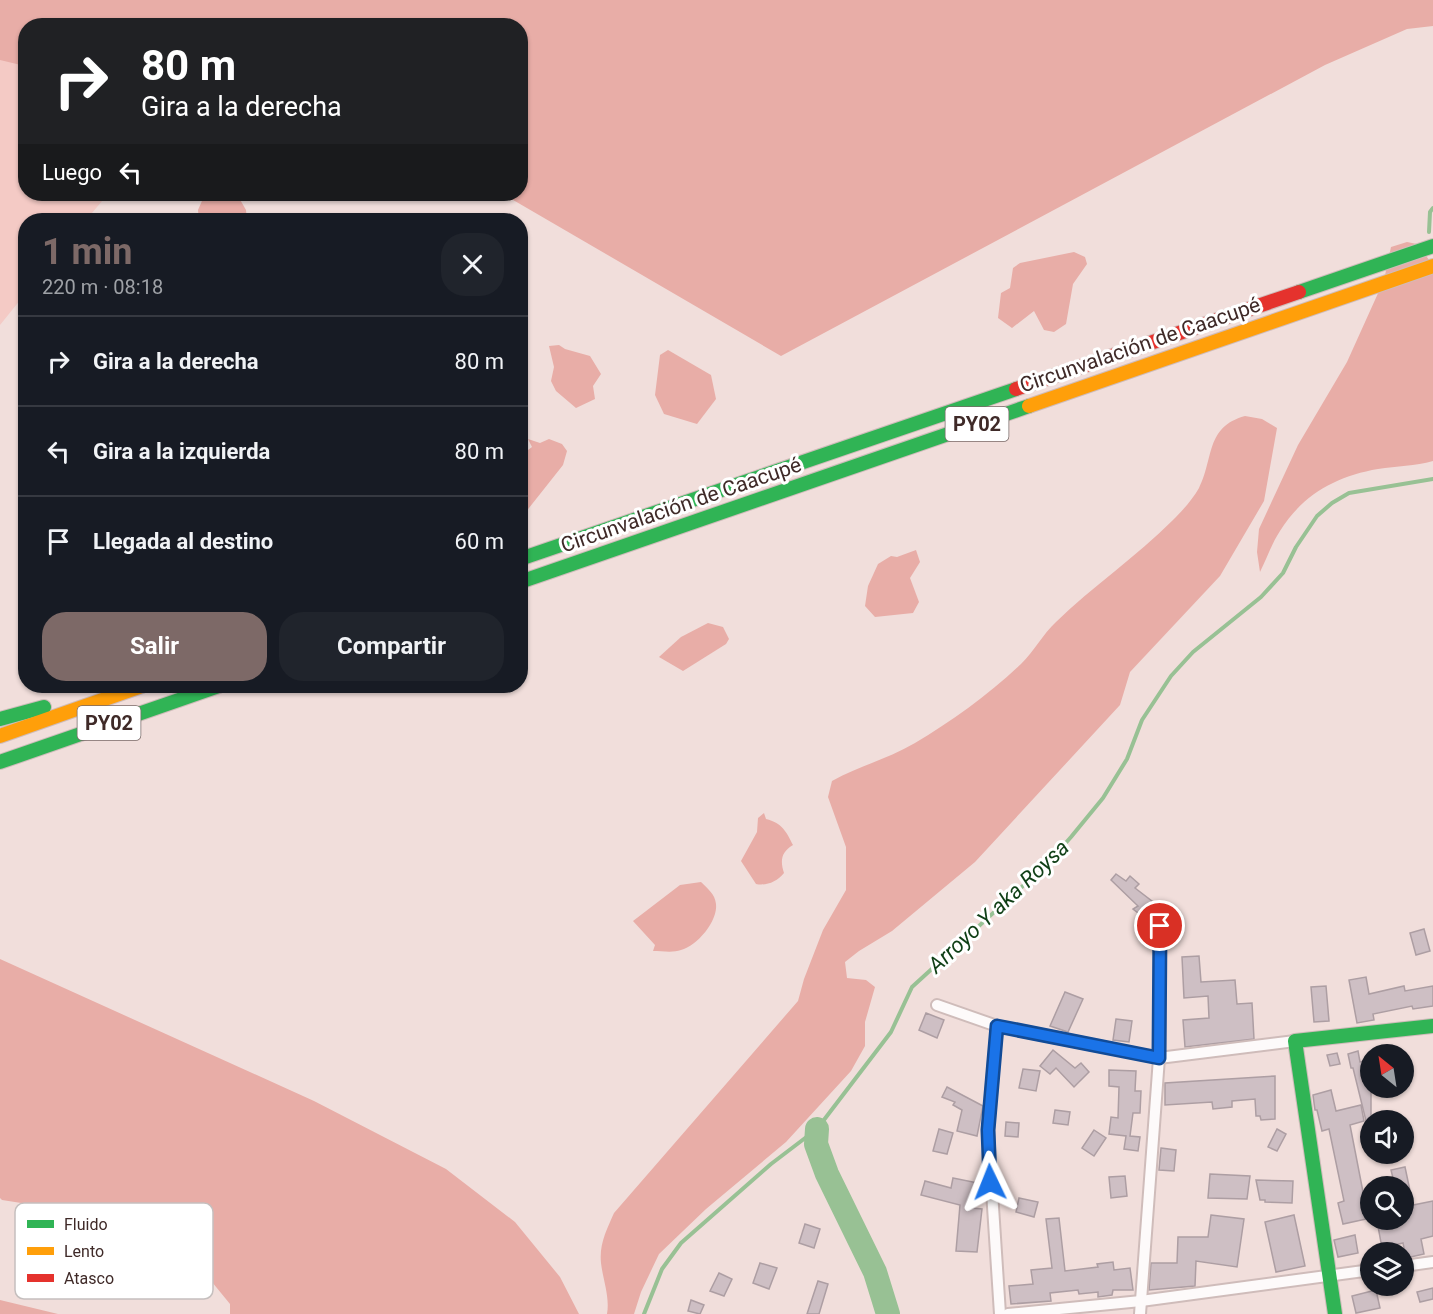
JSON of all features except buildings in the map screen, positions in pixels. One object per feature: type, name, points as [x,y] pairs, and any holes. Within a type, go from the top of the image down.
[{"type":"main road","name":"Circunvalación de Caacupé","points":[[528,556],[1433,246]]},
{"type":"main road","name":"Circunvalación de Caacupé","points":[[528,579],[1433,266]]},
{"type":"main road","points":[[0,719],[95,693]]},
{"type":"main road","name":"PY02","points":[[0,736],[122,693]]},
{"type":"main road","name":"PY02","points":[[0,762],[199,693]]},
{"type":"main road","points":[[1335,1314],[1295,1041],[1433,1026]]},
{"type":"street","points":[[1140,1314],[1159,1058],[1160,926]]},
{"type":"street","points":[[937,1005],[997,1026],[1159,1058],[1295,1041]]},
{"type":"street","points":[[997,1026],[988,1130],[1000,1314]]},
{"type":"street","points":[[1414,1265],[1433,1262]]},
{"type":"street","points":[[1008,1314],[1141,1301],[1360,1272]]},
{"type":"shaded area","points":[[0,0],[18,18],[18,201],[102,201],[92,213],[18,213],[18,303],[0,325]]},
{"type":"shaded area","points":[[0,0],[1433,0],[1433,26],[1407,29],[1325,65],[781,356],[515,201],[528,201],[528,18],[18,18],[18,64],[0,60]]},
{"type":"shaded area","points":[[202,201],[241,201],[246,213],[198,213]]},
{"type":"shaded area","points":[[1407,242],[1417,244],[1433,265],[1433,461],[1363,472],[1322,489],[1310,497],[1289,518],[1274,540],[1260,572],[1257,552],[1259,529],[1298,445],[1347,362],[1384,280],[1391,247]]},
{"type":"shaded area","points":[[1074,252],[1085,257],[1087,264],[1073,284],[1066,324],[1054,332],[1044,330],[1034,311],[1012,328],[998,318],[1001,293],[1010,288],[1013,268],[1020,263]]},
{"type":"shaded area","points":[[559,345],[590,356],[601,374],[593,386],[595,399],[576,408],[556,391],[551,381],[554,367],[549,346]]},
{"type":"shaded area","points":[[668,350],[711,375],[716,399],[697,424],[664,414],[655,395],[660,355]]},
{"type":"shaded area","points":[[1245,416],[1262,419],[1277,428],[1264,501],[1220,576],[1130,672],[1120,705],[975,862],[892,931],[845,962],[847,978],[866,980],[875,987],[865,1022],[865,1046],[851,1071],[786,1142],[706,1209],[659,1254],[641,1292],[634,1314],[607,1314],[601,1249],[614,1213],[798,1001],[823,930],[846,890],[846,847],[828,797],[832,781],[915,743],[943,726],[997,686],[1026,659],[1056,622],[1184,509],[1204,477],[1217,436],[1232,421]]},
{"type":"shaded area","points":[[528,439],[540,443],[549,439],[562,444],[567,451],[563,465],[528,509],[528,450],[532,447]]},
{"type":"shaded area","points":[[916,550],[920,562],[910,578],[919,602],[913,613],[875,617],[865,606],[868,586],[878,564],[891,556],[897,557]]},
{"type":"shaded area","points":[[708,623],[723,627],[729,639],[726,644],[683,671],[659,657],[681,637]]},
{"type":"shaded area","points":[[764,813],[766,819],[783,828],[793,845],[782,857],[784,873],[775,881],[756,884],[741,861],[757,832],[758,818]]},
{"type":"shaded area","points":[[701,882],[713,894],[716,904],[714,918],[710,925],[694,944],[687,948],[671,952],[653,951],[655,945],[633,921],[680,885]]},
{"type":"shaded area","points":[[0,959],[314,1101],[446,1169],[515,1222],[560,1277],[579,1314],[230,1314],[230,1304],[213,1283],[213,1203],[21,1203],[0,1198]]},
{"type":"shaded area","points":[[0,1300],[58,1314],[0,1314]]},
{"type":"waterway","name":"Arroyo Y aka Roysa","points":[[1429,232],[1430,212],[1433,208]]},
{"type":"waterway","name":"Arroyo Y aka Roysa","points":[[644,1314],[662,1269],[681,1243],[771,1164],[817,1129],[891,1032],[912,987],[1048,863],[1071,837],[1103,798],[1127,759],[1142,720],[1171,676],[1193,652],[1261,597],[1283,573],[1296,547],[1317,516],[1332,503],[1349,493],[1433,479]]},
{"type":"waterway","name":"Arroyo Y aka Roysa","points":[[817,1129],[816,1144],[827,1174],[875,1272],[888,1314]]},
{"type":"traffic: fast","points":[[1299,292],[1433,246]]},
{"type":"traffic: fast","points":[[528,556],[1016,389]]},
{"type":"traffic: fast","points":[[528,579],[1029,406]]},
{"type":"traffic: fast","points":[[0,762],[199,693]]},
{"type":"traffic: fast","points":[[0,719],[44,707]]},
{"type":"traffic: fast","points":[[1335,1314],[1295,1041],[1433,1026]]},
{"type":"traffic: slow","points":[[1029,406],[1433,266]]},
{"type":"traffic: slow","points":[[0,736],[122,693]]},
{"type":"traffic: jam","points":[[1016,389],[1299,292]]},
{"type":"route","points":[[990,1182],[988,1130],[997,1026],[1159,1058],[1160,926]]}]
